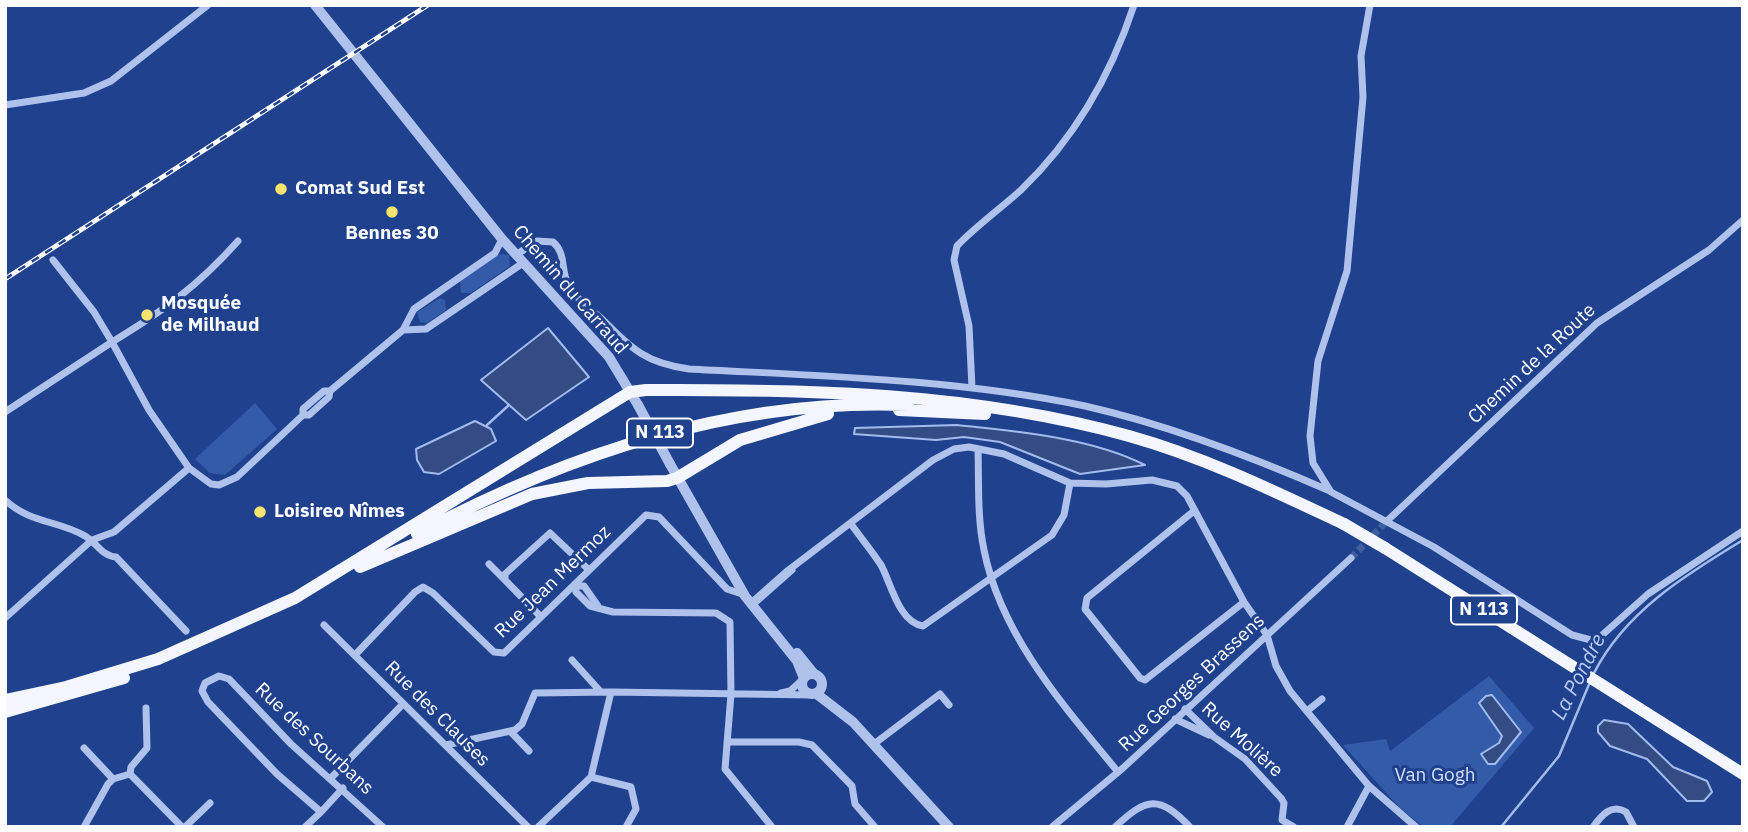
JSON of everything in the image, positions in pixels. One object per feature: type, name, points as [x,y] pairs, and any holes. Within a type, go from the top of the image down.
[{"type":"main road","points":[[314,587],[631,393],[701,390],[853,393],[950,401],[1036,416]]},
{"type":"main road","name":"N 113","points":[[5,712],[49,701],[167,662],[229,636],[314,587],[545,472],[661,433],[769,412],[865,404],[953,406],[1036,416],[1131,437],[1213,464],[1344,524],[1743,774]]},
{"type":"main road","points":[[314,587],[532,494],[588,483],[677,478],[740,440],[766,430],[835,413],[898,410],[1036,416]]},
{"type":"main road","name":"N 113","points":[[5,700],[66,687],[158,659],[295,598]]},
{"type":"street","points":[[5,105],[95,89],[111,81],[208,5]]},
{"type":"street","name":"Chemin du Carraud","points":[[315,5],[502,239],[592,337],[631,393],[748,599],[797,662],[804,690],[853,722]]},
{"type":"street","points":[[972,388],[969,326],[954,260],[957,246],[1057,152],[1093,101],[1122,42],[1134,5]]},
{"type":"street","points":[[1331,492],[1313,463],[1310,436],[1318,361],[1347,271],[1363,96],[1361,56],[1370,5]]},
{"type":"street","name":"Chemin de la Route","points":[[1387,521],[1597,323],[1709,250],[1743,220]]},
{"type":"street","points":[[53,260],[94,312],[149,410],[189,468],[211,484],[232,481],[303,415],[309,415],[329,397],[330,391],[402,330],[414,309],[495,253],[502,239]]},
{"type":"street","points":[[5,412],[168,308],[213,269],[238,241]]},
{"type":"street","points":[[402,330],[426,329],[519,259],[537,241],[553,242],[560,250],[566,282],[576,297],[633,350],[662,365],[690,369],[881,379],[972,388],[1072,404],[1144,421],[1249,457],[1331,492],[1387,521],[1572,635],[1591,639],[1604,634],[1648,594],[1743,531]]},
{"type":"street","points":[[748,599],[793,569],[946,453],[962,447],[1004,454],[1070,483],[1168,482],[1182,491],[1194,511],[1244,602],[1266,635],[1286,685],[1369,786],[1416,827]]},
{"type":"street","points":[[978,449],[981,536],[992,579],[1006,614],[1035,664],[1118,772]]},
{"type":"street","points":[[5,618],[92,540],[114,533],[189,468]]},
{"type":"street","points":[[851,524],[880,563],[899,604],[919,627],[927,625],[1052,535],[1064,515],[1070,483]]},
{"type":"street","points":[[5,500],[27,517],[82,534],[108,556],[116,557],[186,631]]},
{"type":"street","points":[[1194,511],[1087,598],[1085,609],[1140,678],[1145,680],[1244,602]]},
{"type":"street","name":"Rue Jean Mermoz","points":[[355,655],[420,588],[430,590],[497,654],[504,653],[643,517],[653,515],[664,522],[727,589],[748,599]]},
{"type":"street","points":[[505,580],[505,574],[550,533],[589,570]]},
{"type":"street","name":"Rue Georges Brassens","points":[[1052,827],[1118,772],[1351,558]]},
{"type":"street","points":[[489,564],[541,617]]},
{"type":"street","points":[[575,585],[576,592],[590,606],[617,613],[716,613],[726,617],[732,627],[726,773],[772,827]]},
{"type":"street","name":"Chemin du Carraud","points":[[765,620],[949,827]]},
{"type":"street","name":"Rue des Clauses","points":[[324,625],[528,827]]},
{"type":"street","points":[[572,660],[600,691]]},
{"type":"street","points":[[770,695],[790,691],[802,678],[814,674]]},
{"type":"street","name":"Rue des Sourbans","points":[[320,812],[277,774],[205,699],[202,691],[205,683],[223,676],[296,748],[383,827]]},
{"type":"street","points":[[446,745],[511,732],[522,724],[533,693],[600,691],[815,695],[823,688],[822,683]]},
{"type":"street","points":[[538,827],[591,777],[611,692]]},
{"type":"street","points":[[874,744],[940,694],[948,705]]},
{"type":"street","points":[[1307,711],[1322,699]]},
{"type":"street","points":[[331,778],[403,704]]},
{"type":"street","points":[[130,774],[131,768],[147,747],[146,708]]},
{"type":"street","name":"Rue Molière","points":[[1185,709],[1211,734],[1245,758],[1281,798],[1284,803],[1282,820],[1294,827]]},
{"type":"street","points":[[1175,719],[1211,734]]},
{"type":"street","points":[[511,732],[529,751]]},
{"type":"street","points":[[727,742],[799,742],[812,746],[852,786],[857,807],[875,827]]},
{"type":"street","points":[[84,748],[113,779]]},
{"type":"street","points":[[84,827],[95,803],[113,779],[130,774]]},
{"type":"street","points":[[130,774],[184,827],[209,803]]},
{"type":"street","points":[[591,777],[631,787],[636,809],[625,827]]},
{"type":"street","points":[[1347,827],[1369,786]]},
{"type":"street","points":[[305,827],[343,788]]},
{"type":"street","points":[[1115,827],[1141,806],[1154,803],[1167,806],[1189,827]]},
{"type":"street","points":[[1592,827],[1604,813],[1617,809],[1626,812],[1634,827]]},
{"type":"green space","points":[[500,254],[509,255],[510,266],[471,293],[461,293],[460,281]]},
{"type":"green space","points":[[440,298],[445,300],[446,310],[427,323],[420,322],[417,312]]},
{"type":"green space","points":[[255,403],[277,429],[225,475],[210,473],[195,459]]},
{"type":"green space","name":"Van Gogh","points":[[1489,676],[1534,728],[1450,827],[1422,826],[1399,807],[1343,745],[1386,739],[1390,751]]},
{"type":"shaded area","points":[[548,328],[589,377],[526,420],[481,380]]},
{"type":"shaded area","points":[[475,421],[491,429],[496,441],[439,474],[424,472],[417,460],[416,449]]},
{"type":"shaded area","points":[[957,425],[1029,433],[1077,442],[1145,465],[1080,474],[1000,442],[964,437],[936,440],[854,434],[855,428]]},
{"type":"shaded area","points":[[1492,695],[1521,732],[1495,764],[1488,764],[1481,754],[1499,743],[1502,736],[1479,703],[1486,696]]},
{"type":"shaded area","points":[[1604,720],[1628,724],[1673,767],[1707,781],[1712,792],[1704,801],[1687,801],[1647,759],[1610,746],[1598,732],[1598,726]]},
{"type":"waterway","points":[[487,425],[509,405]]},
{"type":"waterway","name":"La Pondre","points":[[1594,673],[1607,651],[1639,613],[1679,581],[1743,540]]},
{"type":"waterway","name":"La Pondre","points":[[1501,827],[1559,756],[1590,682]]},
{"type":"tunnel","points":[[1351,558],[1387,521]]},
{"type":"railway","points":[[5,279],[428,5]]},
{"type":"place","name":"Comat Sud Est","points":[[281,189]]},
{"type":"place","name":"Bennes 30","points":[[392,212]]},
{"type":"place","name":"Mosquée de Milhaud","points":[[147,315]]},
{"type":"place","name":"Loisireo Nîmes","points":[[260,512]]}]
